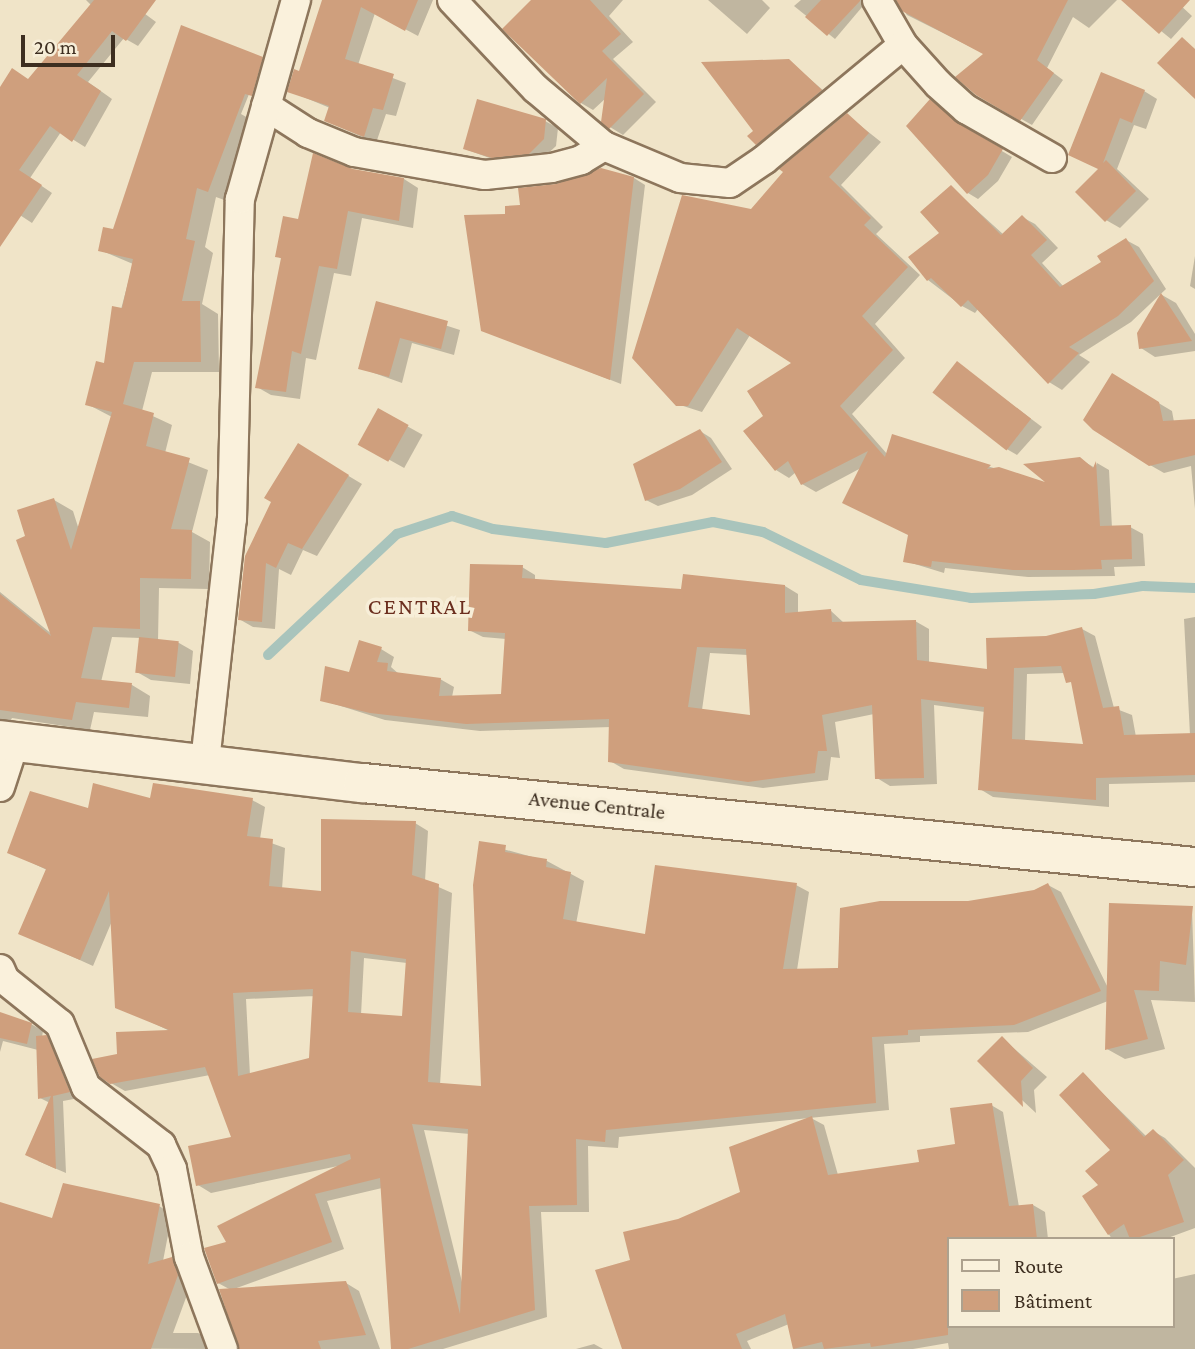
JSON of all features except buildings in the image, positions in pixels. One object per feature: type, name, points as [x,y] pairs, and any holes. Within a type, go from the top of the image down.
[{"type":"street","points":[[205,762],[232,519],[240,199],[296,0]]},
{"type":"street","points":[[452,0],[536,89],[604,146],[680,178],[730,183],[764,160],[903,45]]},
{"type":"street","points":[[877,0],[903,45],[966,109],[1052,158]]},
{"type":"street","points":[[266,106],[308,132],[354,152],[485,174],[552,168],[581,160],[604,146]]},
{"type":"street","points":[[0,787],[7,742]]},
{"type":"street","name":"Avenue Centrale","points":[[7,742],[205,762],[363,783],[1195,867]]},
{"type":"street","points":[[0,968],[5,980],[60,1024],[86,1087],[161,1145],[172,1169],[189,1257],[223,1349]]},
{"type":"waterway","points":[[268,655],[397,534],[452,516],[493,529],[606,543],[713,522],[763,532],[861,580],[971,598],[1094,594],[1143,586],[1195,588]]},
{"type":"district","name":"CENTRAL","points":[[420,606]]}]
